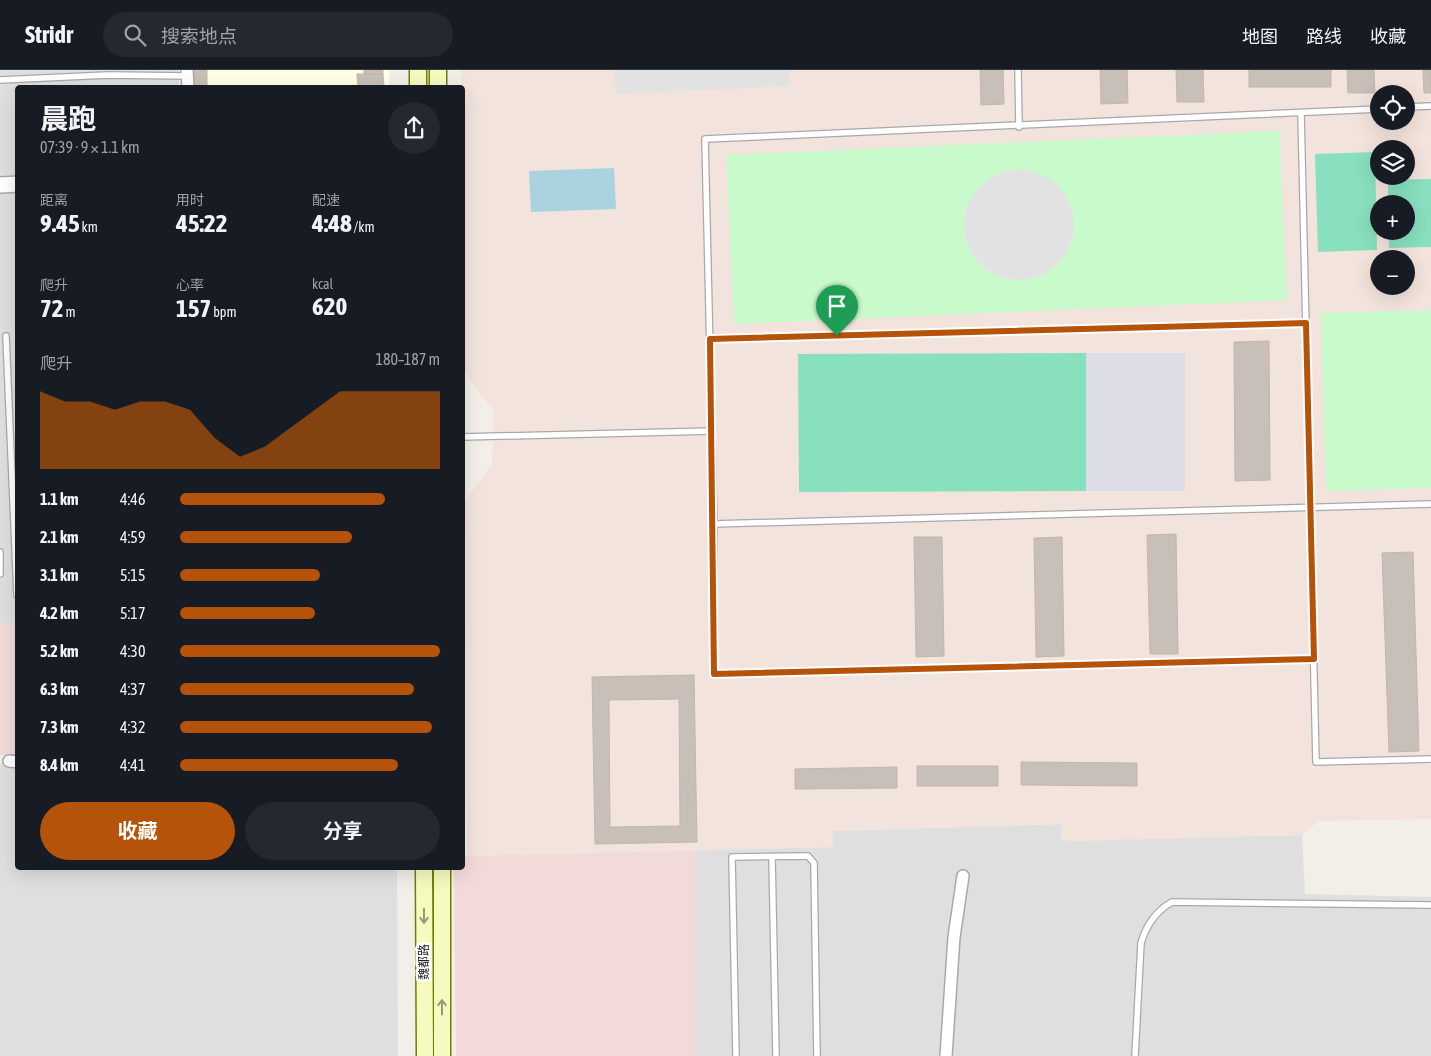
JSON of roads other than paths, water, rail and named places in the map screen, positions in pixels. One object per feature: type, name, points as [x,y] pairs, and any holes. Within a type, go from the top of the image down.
[{"type":"main road","points":[[418,70],[418,85]]},
{"type":"main road","points":[[438,70],[438,85]]},
{"type":"main road","name":"魏都路","points":[[424,870],[425,1056]]},
{"type":"main road","name":"魏都路","points":[[442,870],[442,1056]]},
{"type":"street","points":[[0,185],[15,184]]},
{"type":"street","points":[[946,1056],[954,937],[963,876]]},
{"type":"lane","points":[[1018,70],[1019,127]]},
{"type":"lane","points":[[0,80],[108,75],[188,78]]},
{"type":"lane","points":[[1415,107],[1431,106]]},
{"type":"lane","points":[[1314,659],[714,674],[714,524],[705,139],[1019,127],[1370,109]]},
{"type":"lane","points":[[1300,112],[1316,762],[1431,759]]},
{"type":"lane","points":[[710,339],[1306,323]]},
{"type":"lane","points":[[6,336],[15,450]]},
{"type":"lane","points":[[465,437],[712,431]]},
{"type":"lane","points":[[714,524],[1431,504]]},
{"type":"lane","points":[[0,552],[0,574]]},
{"type":"lane","points":[[736,1056],[732,857],[808,856],[814,863],[818,1056]]},
{"type":"lane","points":[[772,857],[776,1056]]},
{"type":"lane","points":[[1135,1056],[1141,943],[1144,934],[1157,913],[1172,902],[1431,905]]},
{"type":"water","points":[[614,168],[616,209],[531,212],[529,171]]}]
